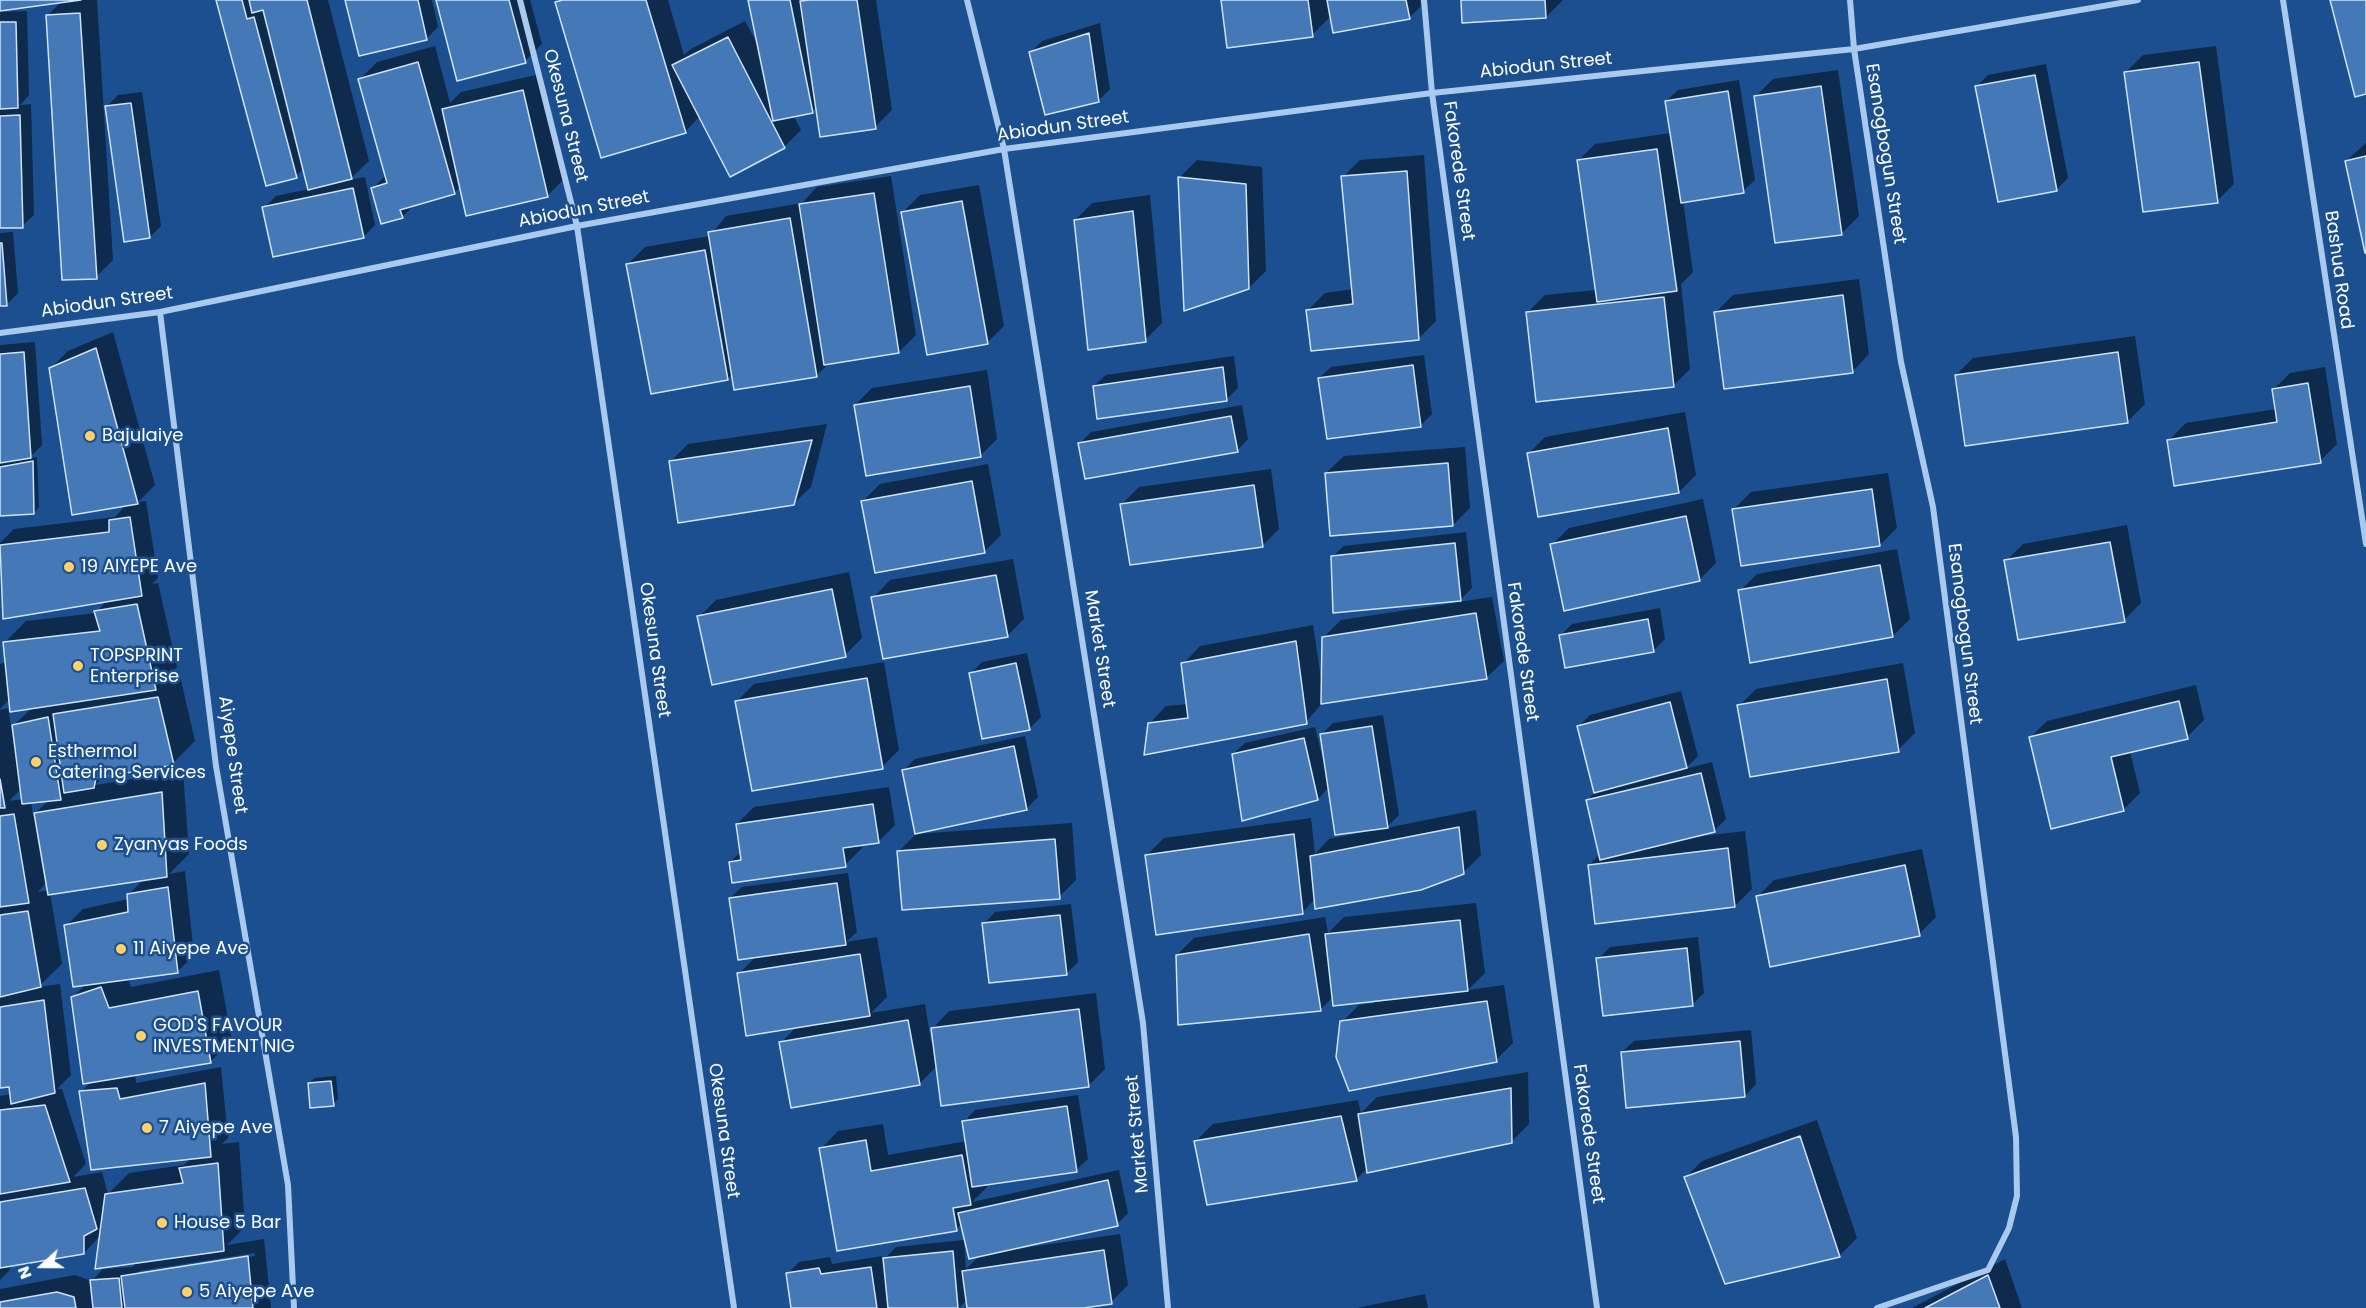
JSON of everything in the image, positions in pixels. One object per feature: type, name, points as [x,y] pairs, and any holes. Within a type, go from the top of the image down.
[{"type":"street","name":"Okesuna Street","points":[[520,0],[577,226],[734,1308]]},
{"type":"street","name":"Market Street","points":[[968,0],[1004,149],[1143,1023],[1168,1308]]},
{"type":"street","name":"Fakorede Street","points":[[1424,0],[1432,93],[1598,1308]]},
{"type":"street","name":"Esanogbogun Street","points":[[1850,0],[1854,49],[1901,362],[1933,507],[2016,1137],[2017,1196],[2008,1228],[1989,1270],[1877,1308]]},
{"type":"street","name":"Abiodun Street","points":[[0,333],[160,312],[577,226],[1004,149],[1432,93],[1854,49],[2138,0]]},
{"type":"street","name":"Bashua Road","points":[[2283,0],[2366,544]]},
{"type":"street","name":"Aiyepe Street","points":[[160,312],[216,766],[288,1185],[294,1308]]},
{"type":"building","points":[[0,0],[81,0],[0,11]]},
{"type":"building","points":[[216,0],[242,0],[247,19],[254,17],[297,178],[266,186]]},
{"type":"building","points":[[249,0],[307,0],[352,179],[308,190],[263,10],[252,13]]},
{"type":"building","points":[[345,0],[418,0],[427,40],[359,56]]},
{"type":"building","points":[[436,0],[509,0],[526,63],[457,81]]},
{"type":"building","points":[[563,0],[646,0],[686,133],[601,158],[555,2]]},
{"type":"building","points":[[748,0],[790,0],[813,113],[773,121]]},
{"type":"building","points":[[857,0],[876,129],[820,137],[800,1]]},
{"type":"building","points":[[1221,0],[1308,0],[1313,37],[1227,48]]},
{"type":"building","points":[[1327,0],[1406,0],[1410,19],[1333,33]]},
{"type":"building","points":[[1461,0],[1545,0],[1546,18],[1462,23]]},
{"type":"building","points":[[2330,0],[2366,0],[2366,94],[2355,97]]},
{"type":"building","points":[[80,13],[97,279],[62,280],[46,15]]},
{"type":"building","points":[[0,22],[16,22],[18,108],[0,109]]},
{"type":"building","points":[[1089,33],[1099,102],[1045,115],[1029,52]]},
{"type":"building","points":[[728,37],[785,148],[730,177],[672,65]]},
{"type":"building","points":[[418,62],[455,194],[400,210],[403,218],[381,224],[371,188],[387,183],[358,79]]},
{"type":"building","points":[[2199,62],[2218,203],[2143,212],[2124,72]]},
{"type":"building","points":[[2035,75],[2057,191],[1998,202],[1975,86]]},
{"type":"building","points":[[1821,86],[1842,235],[1775,243],[1754,96]]},
{"type":"building","points":[[523,90],[548,197],[466,216],[442,109]]},
{"type":"building","points":[[1728,91],[1744,193],[1681,203],[1665,101]]},
{"type":"building","points":[[131,103],[150,238],[124,242],[105,106]]},
{"type":"building","points":[[20,115],[23,228],[0,228],[0,116]]},
{"type":"building","points":[[1657,149],[1677,291],[1597,302],[1577,160]]},
{"type":"building","points":[[2366,156],[2366,253],[2365,253],[2345,161]]},
{"type":"building","points":[[1407,171],[1419,340],[1311,351],[1306,310],[1353,304],[1341,176]]},
{"type":"building","points":[[1178,177],[1246,184],[1249,289],[1184,311]]},
{"type":"building","points":[[353,188],[364,238],[273,257],[262,207]]},
{"type":"building","points":[[874,193],[899,353],[824,365],[799,204]]},
{"type":"building","points":[[962,201],[988,344],[927,355],[901,212]]},
{"type":"building","points":[[1133,211],[1146,342],[1088,350],[1074,220]]},
{"type":"building","points":[[790,218],[817,377],[734,390],[708,232]]},
{"type":"building","points":[[0,243],[2,243],[7,306],[0,306]]},
{"type":"building","points":[[705,250],[728,380],[651,394],[626,264]]},
{"type":"building","points":[[1843,295],[1853,373],[1724,389],[1714,312]]},
{"type":"building","points":[[1664,297],[1674,387],[1536,402],[1526,312]]},
{"type":"building","name":"Bajulaiye","points":[[96,348],[138,504],[72,515],[49,368]]},
{"type":"building","points":[[24,352],[31,458],[0,463],[0,354]]},
{"type":"building","points":[[2118,352],[2128,423],[1965,446],[1955,375]]},
{"type":"building","points":[[1413,365],[1421,427],[1327,439],[1318,378]]},
{"type":"building","points":[[1223,367],[1227,401],[1097,419],[1093,386]]},
{"type":"building","points":[[2308,383],[2321,463],[2174,486],[2167,440],[2277,422],[2272,389]]},
{"type":"building","points":[[970,386],[981,457],[866,476],[854,405]]},
{"type":"building","points":[[1231,416],[1238,452],[1085,479],[1078,443]]},
{"type":"building","points":[[1668,428],[1679,493],[1538,517],[1527,453]]},
{"type":"building","points":[[812,440],[794,505],[678,523],[669,461]]},
{"type":"building","points":[[33,461],[34,514],[0,516],[0,467]]},
{"type":"building","points":[[1448,463],[1453,526],[1330,536],[1325,473]]},
{"type":"building","points":[[972,481],[985,553],[875,573],[861,501]]},
{"type":"building","points":[[1254,485],[1263,547],[1130,565],[1120,504]]},
{"type":"building","points":[[1872,489],[1880,546],[1741,566],[1732,509]]},
{"type":"building","points":[[1686,516],[1700,581],[1564,611],[1550,544]]},
{"type":"building","name":"19 AIYEPE Ave","points":[[130,517],[142,596],[3,619],[0,545],[109,532],[109,520]]},
{"type":"building","points":[[2110,542],[2125,622],[2018,640],[2004,560]]},
{"type":"building","points":[[1455,543],[1461,601],[1333,613],[1331,556]]},
{"type":"building","points":[[1880,565],[1893,637],[1750,663],[1738,590]]},
{"type":"building","points":[[996,575],[1008,637],[883,659],[871,597]]},
{"type":"building","points":[[832,589],[846,657],[712,685],[697,616]]},
{"type":"building","name":"TOPSPRINT Enterprise","points":[[137,604],[156,690],[10,712],[3,642],[100,631],[94,611]]},
{"type":"building","points":[[1476,613],[1487,679],[1321,704],[1322,637]]},
{"type":"building","points":[[1648,619],[1654,652],[1565,668],[1559,635]]},
{"type":"building","points":[[1296,641],[1307,724],[1144,755],[1148,723],[1188,718],[1181,663]]},
{"type":"building","points":[[1016,663],[1030,730],[982,739],[969,673]]},
{"type":"building","points":[[867,678],[883,769],[752,791],[735,701]]},
{"type":"building","points":[[1887,679],[1899,752],[1750,777],[1737,705]]},
{"type":"building","name":"TOPSPRINT Enterprise","points":[[158,697],[174,765],[96,778],[94,788],[64,793],[53,714]]},
{"type":"building","points":[[2179,701],[2188,739],[2111,757],[2124,811],[2051,829],[2029,737]]},
{"type":"building","points":[[1670,702],[1687,768],[1594,793],[1577,726]]},
{"type":"building","name":"Esthermol Catering Services","points":[[48,717],[61,800],[22,804],[12,725]]},
{"type":"building","points":[[1372,726],[1388,828],[1335,835],[1320,734]]},
{"type":"building","points":[[1304,738],[1318,800],[1242,821],[1232,754]]},
{"type":"building","points":[[1014,746],[1027,810],[915,834],[902,770]]},
{"type":"building","points":[[1701,773],[1715,832],[1600,860],[1586,800]]},
{"type":"building","points":[[0,779],[5,808],[0,808]]},
{"type":"building","name":"Zyanyas Foods","points":[[162,792],[167,877],[48,895],[34,813]]},
{"type":"building","points":[[873,804],[879,843],[843,848],[846,867],[732,883],[729,862],[741,860],[736,824]]},
{"type":"building","points":[[14,814],[29,903],[0,907],[0,816]]},
{"type":"building","points":[[1459,827],[1464,874],[1421,890],[1315,909],[1310,856]]},
{"type":"building","points":[[1294,834],[1303,914],[1156,935],[1145,855]]},
{"type":"building","points":[[1055,839],[1060,899],[902,910],[897,851]]},
{"type":"building","points":[[1728,848],[1735,907],[1595,924],[1588,865]]},
{"type":"building","points":[[1905,865],[1920,936],[1770,967],[1756,896]]},
{"type":"building","points":[[837,883],[846,945],[738,960],[729,898]]},
{"type":"building","name":"11 Aiyepe Ave","points":[[168,887],[178,973],[73,987],[64,925],[128,912],[127,894]]},
{"type":"building","points":[[28,911],[41,987],[0,997],[0,915]]},
{"type":"building","points":[[1060,915],[1067,975],[989,983],[982,923]]},
{"type":"building","points":[[1460,920],[1468,991],[1333,1006],[1325,934]]},
{"type":"building","points":[[1309,934],[1321,1011],[1178,1025],[1176,955]]},
{"type":"building","points":[[1687,948],[1693,1006],[1603,1016],[1596,958]]},
{"type":"building","points":[[860,954],[870,1016],[746,1036],[737,973]]},
{"type":"building","name":"GOD'S FAVOUR INVESTMENT NIG","points":[[101,987],[109,1008],[198,991],[211,1063],[83,1084],[71,997]]},
{"type":"building","points":[[44,1000],[55,1093],[11,1104],[9,1087],[0,1088],[0,1007]]},
{"type":"building","points":[[1487,1001],[1497,1062],[1349,1091],[1336,1057],[1340,1021]]},
{"type":"building","points":[[1079,1009],[1089,1087],[941,1106],[931,1028]]},
{"type":"building","points":[[908,1020],[920,1085],[791,1108],[779,1042]]},
{"type":"building","points":[[1740,1041],[1745,1097],[1626,1108],[1621,1052]]},
{"type":"building","points":[[331,1081],[334,1106],[310,1108],[308,1083]]},
{"type":"building","name":"7 Aiyepe Ave","points":[[205,1083],[211,1157],[91,1170],[79,1091],[117,1088],[120,1099]]},
{"type":"building","points":[[1511,1088],[1512,1143],[1367,1173],[1358,1114]]},
{"type":"building","points":[[45,1105],[70,1182],[0,1194],[0,1110]]},
{"type":"building","points":[[1067,1106],[1077,1172],[972,1187],[962,1121]]},
{"type":"building","points":[[1341,1116],[1357,1181],[1207,1205],[1194,1141]]},
{"type":"building","points":[[1800,1136],[1840,1257],[1725,1284],[1684,1177]]},
{"type":"building","points":[[866,1140],[871,1171],[962,1155],[971,1205],[953,1208],[957,1231],[837,1251],[819,1148]]},
{"type":"building","name":"House 5 Bar","points":[[218,1163],[224,1251],[95,1269],[105,1194],[183,1183],[179,1168]]},
{"type":"building","points":[[1108,1180],[1118,1226],[969,1259],[958,1213]]},
{"type":"building","points":[[85,1188],[97,1229],[84,1236],[84,1254],[0,1268],[0,1202]]},
{"type":"building","points":[[1104,1250],[1112,1304],[1083,1308],[967,1308],[962,1271]]},
{"type":"building","points":[[953,1251],[958,1308],[888,1308],[883,1258]]},
{"type":"building","name":"5 Aiyepe Ave","points":[[248,1256],[253,1308],[125,1308],[121,1276]]},
{"type":"building","points":[[871,1267],[877,1308],[791,1308],[786,1273],[819,1268],[821,1274]]},
{"type":"building","points":[[1988,1275],[2000,1308],[1925,1308]]},
{"type":"building","points":[[119,1278],[122,1308],[93,1308],[90,1280]]},
{"type":"building","points":[[57,1292],[74,1297],[76,1308],[0,1308],[0,1302]]},
{"type":"place","name":"Bajulaiye","points":[[90,436]]},
{"type":"place","name":"19 AIYEPE Ave","points":[[69,567]]},
{"type":"place","name":"TOPSPRINT Enterprise","points":[[78,666]]},
{"type":"place","name":"Esthermol Catering Services","points":[[36,762]]},
{"type":"place","name":"Zyanyas Foods","points":[[102,845]]},
{"type":"place","name":"11 Aiyepe Ave","points":[[121,949]]},
{"type":"place","name":"GOD'S FAVOUR INVESTMENT NIG","points":[[141,1036]]},
{"type":"place","name":"7 Aiyepe Ave","points":[[147,1128]]},
{"type":"place","name":"House 5 Bar","points":[[162,1223]]},
{"type":"place","name":"5 Aiyepe Ave","points":[[187,1292]]}]
